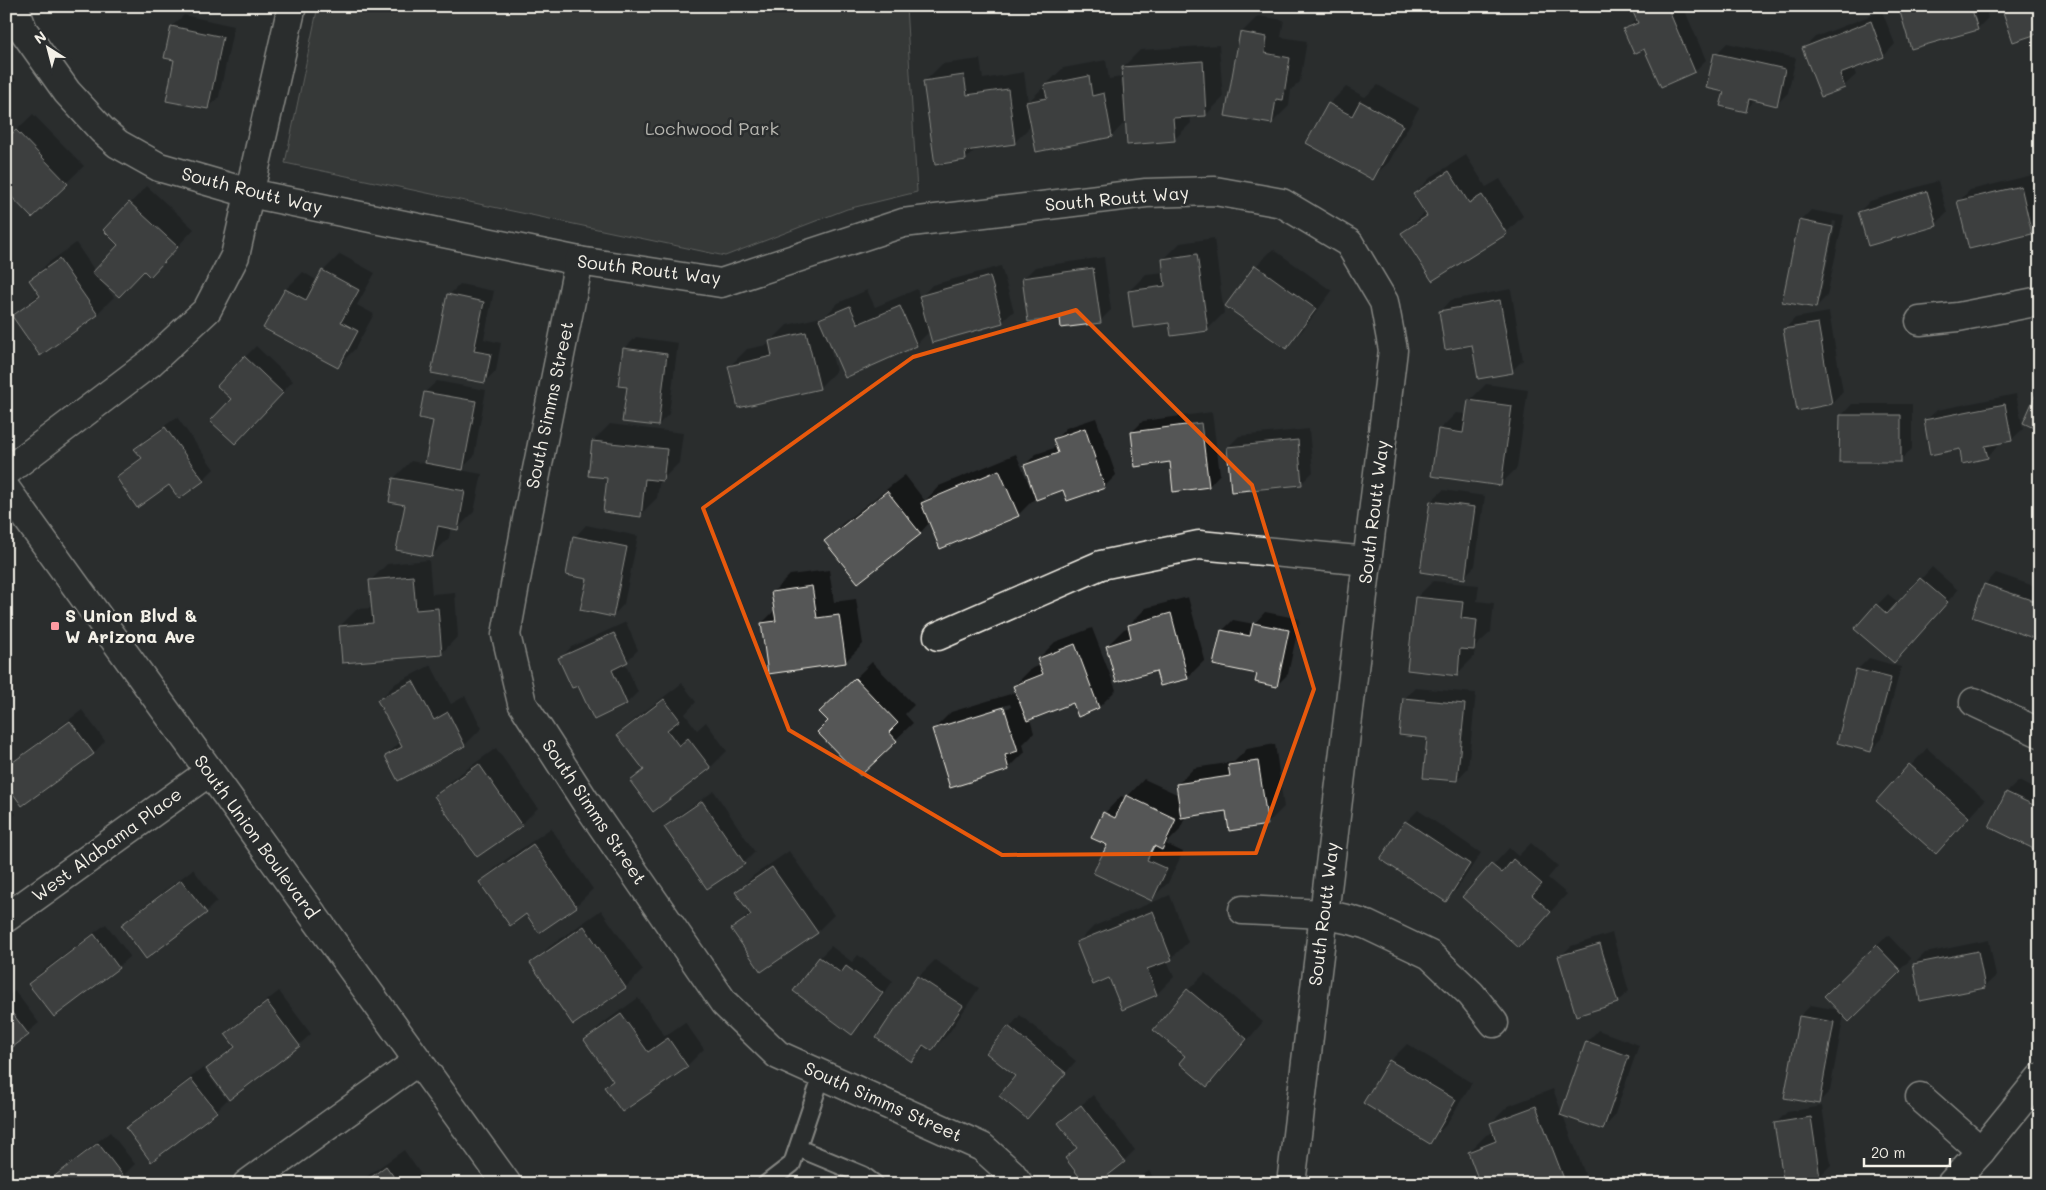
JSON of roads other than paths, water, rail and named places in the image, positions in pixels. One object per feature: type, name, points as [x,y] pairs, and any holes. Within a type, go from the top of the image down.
[{"type":"street","name":"South Routt Way","points":[[14,6],[23,30],[68,92],[118,144],[159,167],[249,193],[579,261],[722,282],[903,223],[1146,193],[1215,191],[1282,203],[1349,243],[1384,302],[1393,350],[1291,1184]]},
{"type":"street","points":[[6,472],[150,363],[207,310],[235,256],[292,6]]},
{"type":"street","name":"South Simms Street","points":[[579,261],[506,634],[522,703],[585,801],[724,1003],[778,1055],[982,1146],[1011,1173],[1019,1184]]},
{"type":"street","points":[[1920,321],[1958,317],[2040,301]]},
{"type":"street","name":"South Union Boulevard","points":[[6,489],[208,772],[507,1184]]},
{"type":"street","points":[[938,636],[1101,565],[1199,544],[1368,561]]},
{"type":"street","points":[[1974,702],[2040,732]]},
{"type":"street","name":"West Alabama Place","points":[[6,918],[208,772]]},
{"type":"street","points":[[1243,910],[1323,914],[1367,925],[1430,955],[1471,994],[1494,1023]]},
{"type":"street","points":[[247,1184],[418,1061]]},
{"type":"street","points":[[1951,1184],[1981,1151],[2040,1078]]},
{"type":"street","points":[[1920,1097],[1981,1151]]},
{"type":"lane","points":[[766,1184],[792,1164],[822,1075]]},
{"type":"lane","points":[[798,1148],[863,1175],[875,1184]]},
{"type":"place","name":"S Union Blvd & W Arizona Ave","points":[[55,626]]},
{"type":"park label","name":"Lochwood Park","points":[[712,129]]}]
